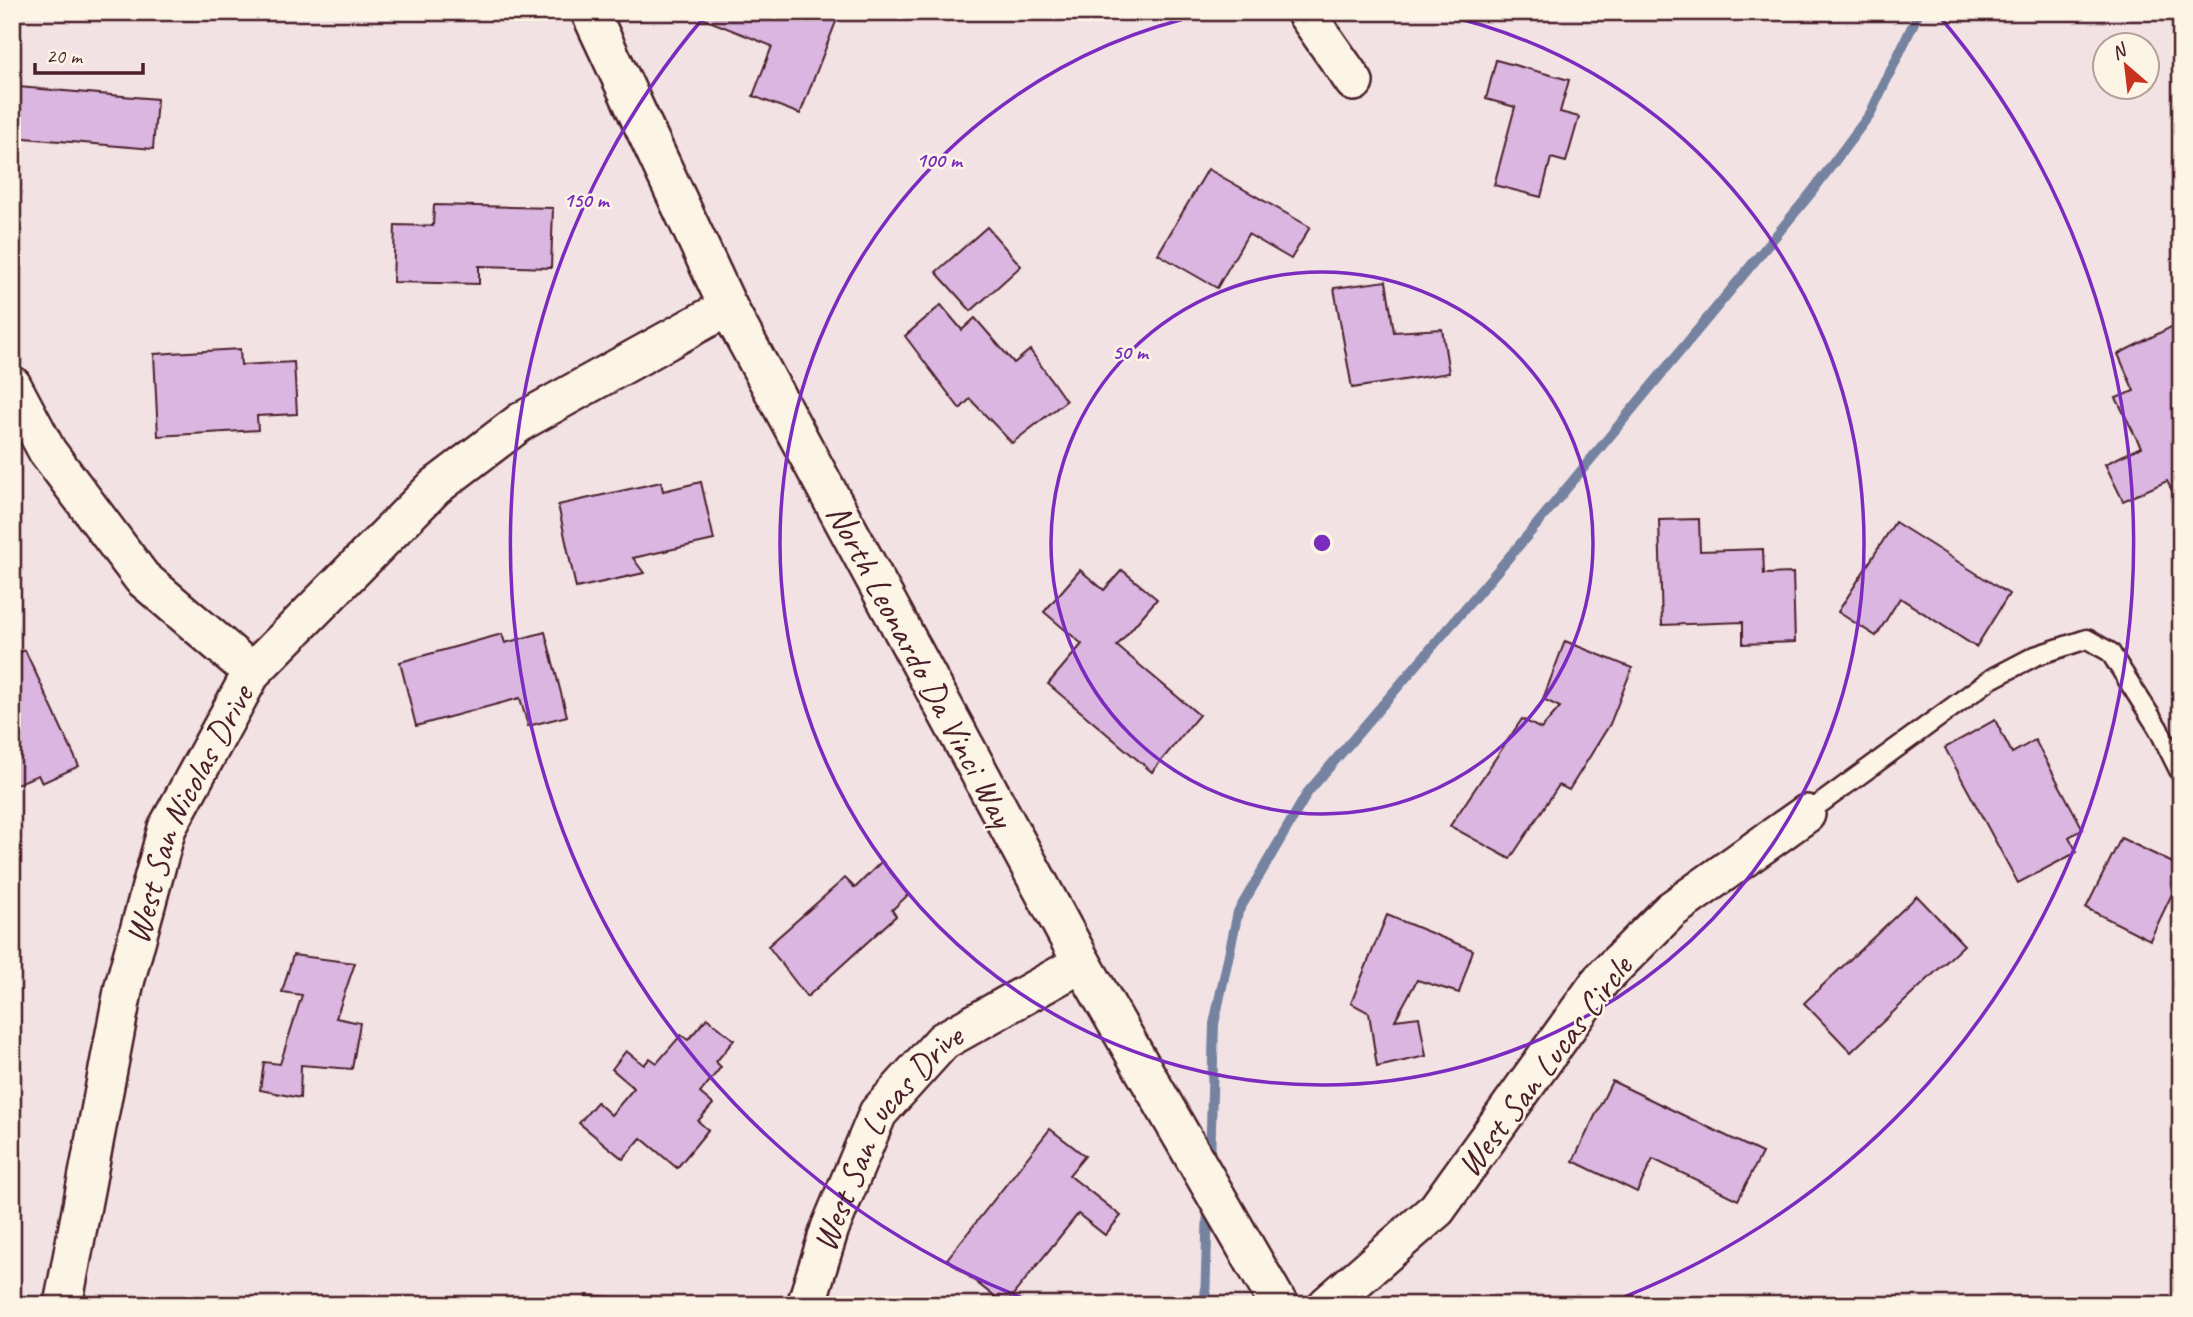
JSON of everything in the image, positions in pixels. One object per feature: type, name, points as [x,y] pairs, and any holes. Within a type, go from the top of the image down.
[{"type":"street","name":"North Leonardo Da Vinci Way","points":[[590,12],[728,307],[1082,963],[1279,1305]]},
{"type":"street","points":[[1305,12],[1354,82]]},
{"type":"street","name":"West San Nicolas Drive","points":[[63,1305],[124,986],[167,828],[252,672],[435,487],[522,421],[728,307]]},
{"type":"street","points":[[12,385],[47,451],[142,578],[252,672]]},
{"type":"street","name":"West San Lucas Circle","points":[[1327,1305],[1437,1209],[1601,980],[1671,910],[1806,814]]},
{"type":"street","name":"West San Lucas Drive","points":[[806,1305],[830,1228],[878,1113],[943,1041],[1082,963]]},
{"type":"lane","points":[[1806,814],[1991,679],[2035,656],[2087,639],[2110,652],[2158,727],[2181,775]]},
{"type":"building","points":[[695,12],[819,12],[837,19],[800,114],[753,96],[772,46],[694,15]]},
{"type":"building","points":[[1496,60],[1569,80],[1560,112],[1579,117],[1566,162],[1551,158],[1541,197],[1494,185],[1515,107],[1486,99]]},
{"type":"building","points":[[18,87],[157,99],[153,149],[13,137]]},
{"type":"building","points":[[1208,169],[1310,227],[1291,259],[1248,234],[1217,288],[1158,254]]},
{"type":"building","points":[[434,205],[553,208],[551,268],[479,266],[479,284],[393,282],[395,225],[433,226]]},
{"type":"building","points":[[987,227],[1021,266],[971,311],[936,272]]},
{"type":"building","points":[[1386,281],[1394,332],[1442,329],[1449,373],[1352,388],[1334,288]]},
{"type":"building","points":[[941,305],[962,330],[975,318],[1014,363],[1030,350],[1066,401],[1012,443],[970,399],[960,409],[905,336]]},
{"type":"building","points":[[2173,326],[2181,340],[2181,496],[2176,498],[2167,481],[2123,501],[2105,464],[2141,447],[2116,398],[2134,391],[2118,354]]},
{"type":"building","points":[[240,349],[241,365],[294,362],[297,414],[257,416],[258,430],[158,436],[154,354]]},
{"type":"building","points":[[661,482],[663,491],[701,482],[714,540],[633,558],[644,573],[576,588],[558,505]]},
{"type":"building","points":[[1699,519],[1700,551],[1763,549],[1764,574],[1793,573],[1795,642],[1743,644],[1743,622],[1662,625],[1659,520]]},
{"type":"building","points":[[1895,522],[2009,594],[1976,647],[1900,598],[1876,636],[1838,612]]},
{"type":"building","points":[[1080,570],[1104,590],[1122,570],[1157,599],[1117,646],[1199,715],[1152,772],[1048,684],[1082,644],[1044,612]]},
{"type":"building","points":[[545,632],[567,716],[528,726],[520,698],[416,726],[400,662],[502,634],[505,643]]},
{"type":"building","points":[[1565,641],[1632,668],[1610,724],[1569,790],[1559,785],[1510,859],[1450,826],[1522,719],[1541,729],[1560,707],[1543,699]]},
{"type":"building","points":[[25,650],[79,766],[42,783],[38,775],[12,786],[12,656]]},
{"type":"building","points":[[1995,720],[2012,753],[2035,740],[2083,829],[2069,837],[2077,852],[2018,883],[1945,748]]},
{"type":"building","points":[[2121,838],[2181,867],[2181,875],[2150,940],[2086,908]]},
{"type":"building","points":[[882,861],[908,895],[892,910],[896,916],[807,997],[768,946],[845,878],[855,888]]},
{"type":"building","points":[[1917,896],[1964,945],[1851,1052],[1804,1003]]},
{"type":"building","points":[[1387,915],[1473,950],[1459,993],[1417,980],[1395,1020],[1419,1017],[1426,1056],[1377,1067],[1369,1013],[1351,1003]]},
{"type":"building","points":[[293,955],[355,963],[336,1018],[360,1023],[352,1069],[301,1065],[300,1098],[260,1090],[264,1062],[280,1064],[302,995],[282,992]]},
{"type":"building","points":[[707,1018],[734,1040],[716,1062],[721,1067],[700,1093],[713,1104],[698,1121],[708,1130],[677,1168],[641,1138],[623,1159],[579,1123],[597,1102],[611,1115],[634,1088],[612,1069],[626,1051],[644,1065],[650,1058],[657,1063],[681,1035],[688,1040]]},
{"type":"building","points":[[1612,1081],[1762,1153],[1738,1200],[1653,1159],[1637,1192],[1573,1161]]},
{"type":"building","points":[[1050,1129],[1085,1156],[1069,1175],[1121,1216],[1105,1235],[1078,1214],[1005,1305],[947,1259]]},
{"type":"building","points":[[586,1295],[651,1300],[651,1305],[585,1305]]},
{"type":"waterway","points":[[1210,1163],[1214,1024],[1238,912],[1308,792],[1533,529],[1811,193],[1870,114],[1919,12]]},
{"type":"waterway","points":[[1205,1305],[1208,1204]]}]
